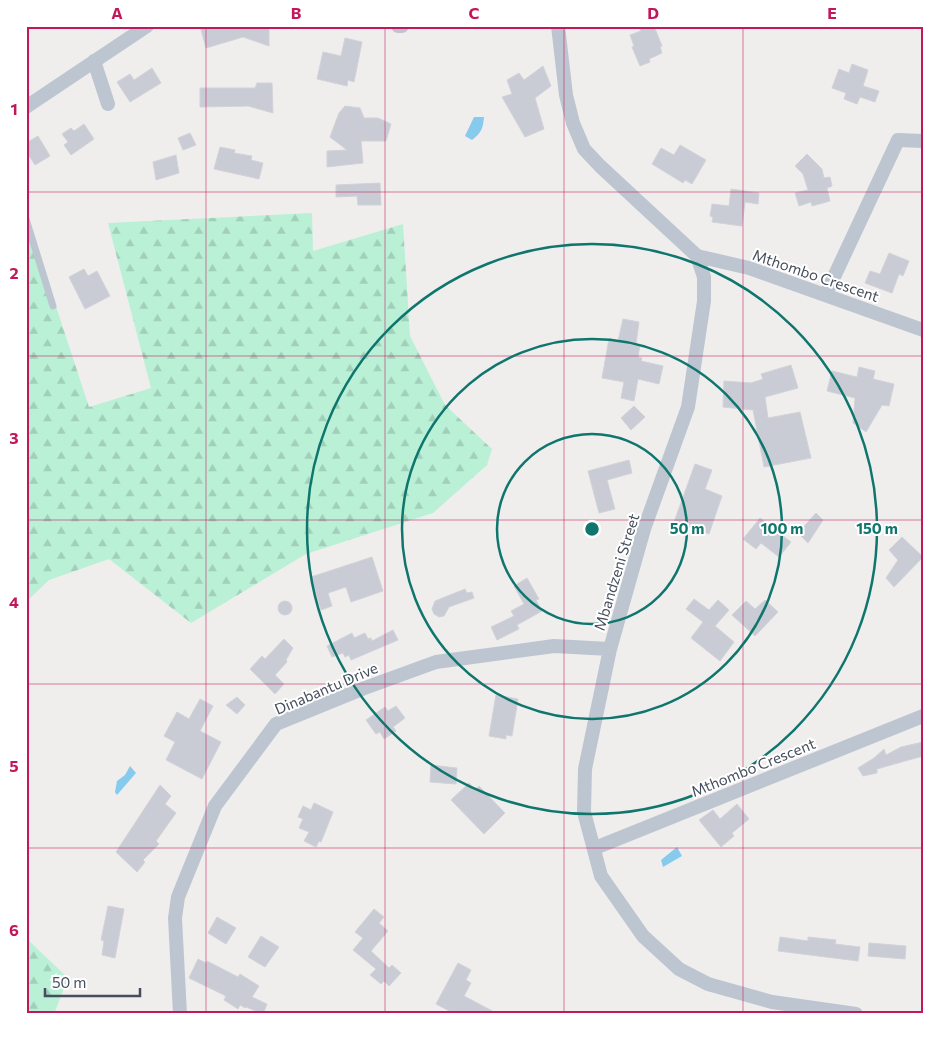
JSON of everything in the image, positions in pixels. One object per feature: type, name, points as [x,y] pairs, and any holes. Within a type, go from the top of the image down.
[{"type":"street","points":[[26,107],[148,26]]},
{"type":"street","points":[[558,26],[566,95],[572,123],[584,149],[697,256]]},
{"type":"street","points":[[94,62],[108,104]]},
{"type":"street","points":[[826,294],[898,140],[923,141]]},
{"type":"street","name":"Mthombo Crescent","points":[[697,256],[749,268],[923,330]]},
{"type":"street","name":"Mbandzeni Street","points":[[697,256],[704,277],[704,301],[688,407],[644,529],[610,649],[585,769],[584,812],[601,876],[643,936],[679,969],[708,984],[772,1002],[856,1014]]},
{"type":"street","name":"Dinabantu Drive","points":[[180,1014],[175,918],[178,897],[215,806],[276,724],[362,689],[436,662],[554,646],[610,649]]},
{"type":"street","name":"Mthombo Crescent","points":[[595,848],[923,716]]},
{"type":"lane","points":[[26,219],[53,306]]},
{"type":"green space","points":[[312,213],[313,251],[403,224],[410,336],[445,405],[492,449],[487,465],[433,513],[306,554],[191,623],[109,559],[49,580],[26,602],[26,227],[30,227],[89,407],[151,388],[108,223]]},
{"type":"green space","points":[[26,938],[68,978],[54,1014],[26,1014]]},
{"type":"water","points":[[474,117],[484,117],[481,130],[472,140],[465,136]]},
{"type":"water","points":[[130,766],[136,773],[117,795],[115,792],[117,781],[125,775]]},
{"type":"water","points":[[677,847],[682,856],[663,867],[661,860]]},
{"type":"building","points":[[200,26],[269,26],[269,46],[243,37],[206,48]]},
{"type":"building","points":[[639,26],[654,26],[662,46],[660,47],[662,53],[649,59],[650,62],[640,66],[632,47],[634,46],[630,35],[641,31]]},
{"type":"building","points":[[345,38],[362,42],[354,82],[348,80],[347,86],[317,79],[323,52],[341,56]]},
{"type":"building","points":[[852,64],[868,70],[863,86],[879,91],[875,102],[860,97],[857,104],[844,99],[846,93],[832,88],[839,69],[849,73]]},
{"type":"building","points":[[543,66],[551,86],[535,98],[544,129],[525,137],[502,97],[512,94],[507,80],[519,73],[524,80]]},
{"type":"building","points":[[152,68],[161,83],[130,102],[117,82],[130,74],[134,80]]},
{"type":"building","points":[[257,83],[272,83],[273,113],[248,106],[200,107],[200,88],[255,88]]},
{"type":"building","points":[[345,106],[360,108],[364,118],[378,118],[391,124],[386,141],[361,141],[363,163],[327,167],[327,151],[347,150],[330,137],[339,113]]},
{"type":"building","points":[[84,124],[94,139],[71,155],[64,145],[68,142],[62,134],[71,128],[74,131]]},
{"type":"building","points":[[190,133],[196,145],[183,150],[178,138]]},
{"type":"building","points":[[38,136],[50,156],[35,165],[26,151],[26,143]]},
{"type":"building","points":[[680,145],[706,160],[692,184],[685,180],[683,183],[652,164],[661,148],[674,155]]},
{"type":"building","points":[[220,147],[235,150],[234,153],[252,156],[251,160],[263,163],[259,179],[214,169]]},
{"type":"building","points":[[807,154],[822,169],[824,178],[830,177],[832,186],[827,188],[830,201],[812,206],[811,202],[799,206],[795,193],[808,190],[803,174],[795,166]]},
{"type":"building","points":[[176,155],[179,173],[156,180],[153,162]]},
{"type":"building","points":[[380,183],[381,205],[358,205],[357,196],[336,197],[336,185]]},
{"type":"building","points":[[731,189],[759,193],[758,204],[745,202],[742,226],[712,222],[713,217],[710,216],[712,204],[729,206]]},
{"type":"building","points":[[889,253],[909,261],[903,276],[899,274],[892,293],[865,283],[870,271],[880,274]]},
{"type":"building","points":[[84,269],[88,276],[97,271],[110,296],[85,309],[69,277]]},
{"type":"building","points":[[623,319],[639,322],[636,344],[640,345],[638,357],[642,358],[641,361],[663,366],[659,384],[638,379],[634,401],[621,398],[624,382],[602,378],[609,339],[618,341]]},
{"type":"building","points":[[791,365],[798,388],[765,397],[768,418],[800,412],[811,458],[764,467],[753,410],[723,407],[724,381],[751,383],[763,379],[761,374]]},
{"type":"building","points":[[859,367],[875,371],[873,379],[894,384],[889,406],[882,405],[866,432],[853,423],[855,398],[827,391],[832,371],[857,377]]},
{"type":"building","points":[[634,406],[645,417],[631,430],[621,418]]},
{"type":"building","points":[[629,460],[632,473],[607,480],[615,509],[599,513],[588,471]]},
{"type":"building","points":[[695,464],[712,470],[705,489],[722,496],[709,534],[674,522]]},
{"type":"building","points":[[816,513],[823,520],[808,543],[798,533]]},
{"type":"building","points":[[760,518],[791,542],[779,557],[761,543],[756,549],[743,539]]},
{"type":"building","points":[[902,537],[923,557],[894,587],[886,578],[898,560],[889,550]]},
{"type":"building","points":[[372,557],[383,591],[351,602],[346,587],[328,593],[332,606],[321,610],[311,577]]},
{"type":"building","points":[[527,578],[539,599],[536,600],[542,611],[517,625],[519,629],[497,640],[491,627],[514,616],[511,611],[524,604],[514,586]]},
{"type":"building","points":[[465,589],[467,593],[472,592],[474,598],[449,607],[444,616],[439,617],[434,614],[432,609],[435,601]]},
{"type":"building","points":[[694,599],[709,610],[718,600],[729,610],[715,626],[734,642],[720,661],[691,638],[703,622],[686,609]]},
{"type":"building","points":[[765,600],[778,612],[755,636],[732,615],[746,601],[755,609]]},
{"type":"building","points":[[285,601],[290,603],[292,608],[290,613],[285,615],[280,613],[278,608],[280,603]]},
{"type":"building","points":[[393,630],[398,640],[351,660],[349,655],[345,657],[343,653],[332,657],[327,646],[352,633],[354,638],[365,633],[368,639],[371,638],[372,641]]},
{"type":"building","points":[[284,639],[293,648],[286,660],[287,662],[275,675],[284,684],[275,694],[250,669],[262,656],[265,659]]},
{"type":"building","points":[[496,695],[518,699],[512,736],[506,735],[506,739],[489,736]]},
{"type":"building","points":[[237,697],[245,705],[237,714],[226,705]]},
{"type":"building","points":[[200,699],[213,706],[200,731],[221,742],[202,779],[166,760],[175,742],[164,736],[177,712],[189,719]]},
{"type":"building","points":[[396,706],[405,718],[393,727],[396,731],[384,739],[380,732],[376,734],[366,720],[385,707],[388,711]]},
{"type":"building","points":[[923,742],[923,756],[877,769],[877,773],[863,776],[858,768],[884,749],[886,755],[901,747]]},
{"type":"building","points":[[431,765],[457,768],[456,784],[430,782]]},
{"type":"building","points":[[469,783],[476,790],[479,786],[505,813],[484,834],[451,800]]},
{"type":"building","points":[[160,785],[171,796],[165,804],[176,813],[156,841],[159,844],[143,860],[145,862],[137,872],[116,852]]},
{"type":"building","points":[[314,803],[333,812],[321,842],[319,841],[316,847],[304,841],[309,832],[299,828],[303,819],[298,817],[303,806],[311,810]]},
{"type":"building","points":[[737,804],[749,819],[732,833],[734,836],[721,847],[699,820],[713,810],[720,819]]},
{"type":"building","points":[[108,906],[124,909],[115,958],[102,955],[104,941],[101,940]]},
{"type":"building","points":[[374,909],[384,917],[379,923],[388,931],[371,951],[389,968],[392,965],[401,973],[389,986],[384,981],[381,984],[370,975],[376,969],[353,950],[363,938],[355,932]]},
{"type":"building","points":[[217,917],[236,928],[226,944],[208,933]]},
{"type":"building","points":[[261,936],[279,947],[265,967],[248,957]]},
{"type":"building","points":[[780,937],[808,941],[808,937],[836,940],[835,944],[860,947],[858,961],[778,951]]},
{"type":"building","points":[[869,943],[906,946],[905,959],[868,956]]},
{"type":"building","points":[[198,959],[206,963],[207,961],[238,977],[240,974],[259,986],[252,997],[267,1004],[263,1014],[240,1005],[238,1009],[224,1000],[226,996],[189,978]]},
{"type":"building","points":[[458,963],[471,970],[466,980],[471,983],[464,996],[498,1014],[455,1014],[436,1004]]}]
